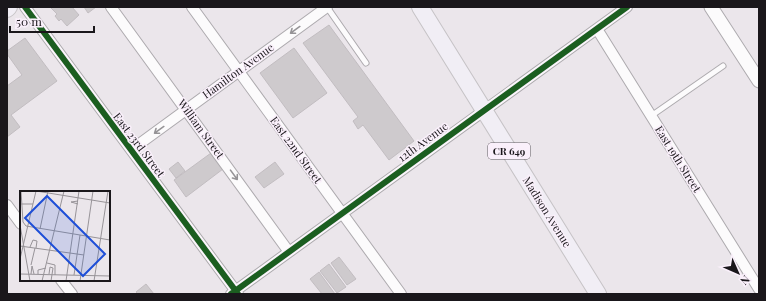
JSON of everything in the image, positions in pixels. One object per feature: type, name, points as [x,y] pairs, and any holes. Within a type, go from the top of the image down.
[{"type":"main road","name":"Madison Avenue","points":[[420,7],[598,294]]},
{"type":"street","name":"East 23rd Street","points":[[25,7],[235,293]]},
{"type":"street","name":"William Street","points":[[111,7],[289,252]]},
{"type":"street","name":"East 22nd Street","points":[[192,7],[401,294]]},
{"type":"street","name":"Hamilton Avenue","points":[[131,150],[327,7]]},
{"type":"street","name":"12th Avenue","points":[[235,293],[289,252],[627,7]]},
{"type":"street","points":[[711,7],[759,81]]},
{"type":"street","name":"East 19th Street","points":[[597,29],[759,289]]},
{"type":"street","points":[[7,205],[20,223]]},
{"type":"street","points":[[63,281],[72,294]]},
{"type":"lane","points":[[327,7],[366,63]]},
{"type":"lane","points":[[651,116],[723,66]]},
{"type":"building","points":[[50,7],[72,7],[79,15],[67,26],[61,19],[59,21],[55,16],[57,14]]},
{"type":"building","points":[[84,7],[96,7],[88,13]]},
{"type":"building","points":[[329,25],[414,141],[389,160],[363,125],[358,129],[353,121],[358,117],[303,43]]},
{"type":"building","points":[[25,38],[57,81],[11,115],[20,127],[7,137],[7,86],[22,75],[7,54],[7,51]]},
{"type":"building","points":[[294,48],[327,93],[293,118],[260,73]]},
{"type":"building","points":[[211,153],[223,169],[186,197],[174,180]]},
{"type":"building","points":[[178,162],[185,171],[176,178],[169,169]]},
{"type":"building","points":[[275,162],[284,174],[264,188],[255,177]]},
{"type":"building","points":[[339,257],[356,279],[347,285],[331,263]]},
{"type":"building","points":[[329,264],[346,287],[337,293],[320,271]]},
{"type":"building","points":[[319,272],[335,294],[322,294],[310,279]]},
{"type":"building","points":[[146,284],[154,294],[138,294],[136,292]]},
{"type":"cycle path","points":[[25,7],[238,294]]},
{"type":"cycle path","points":[[231,294],[627,7]]}]
